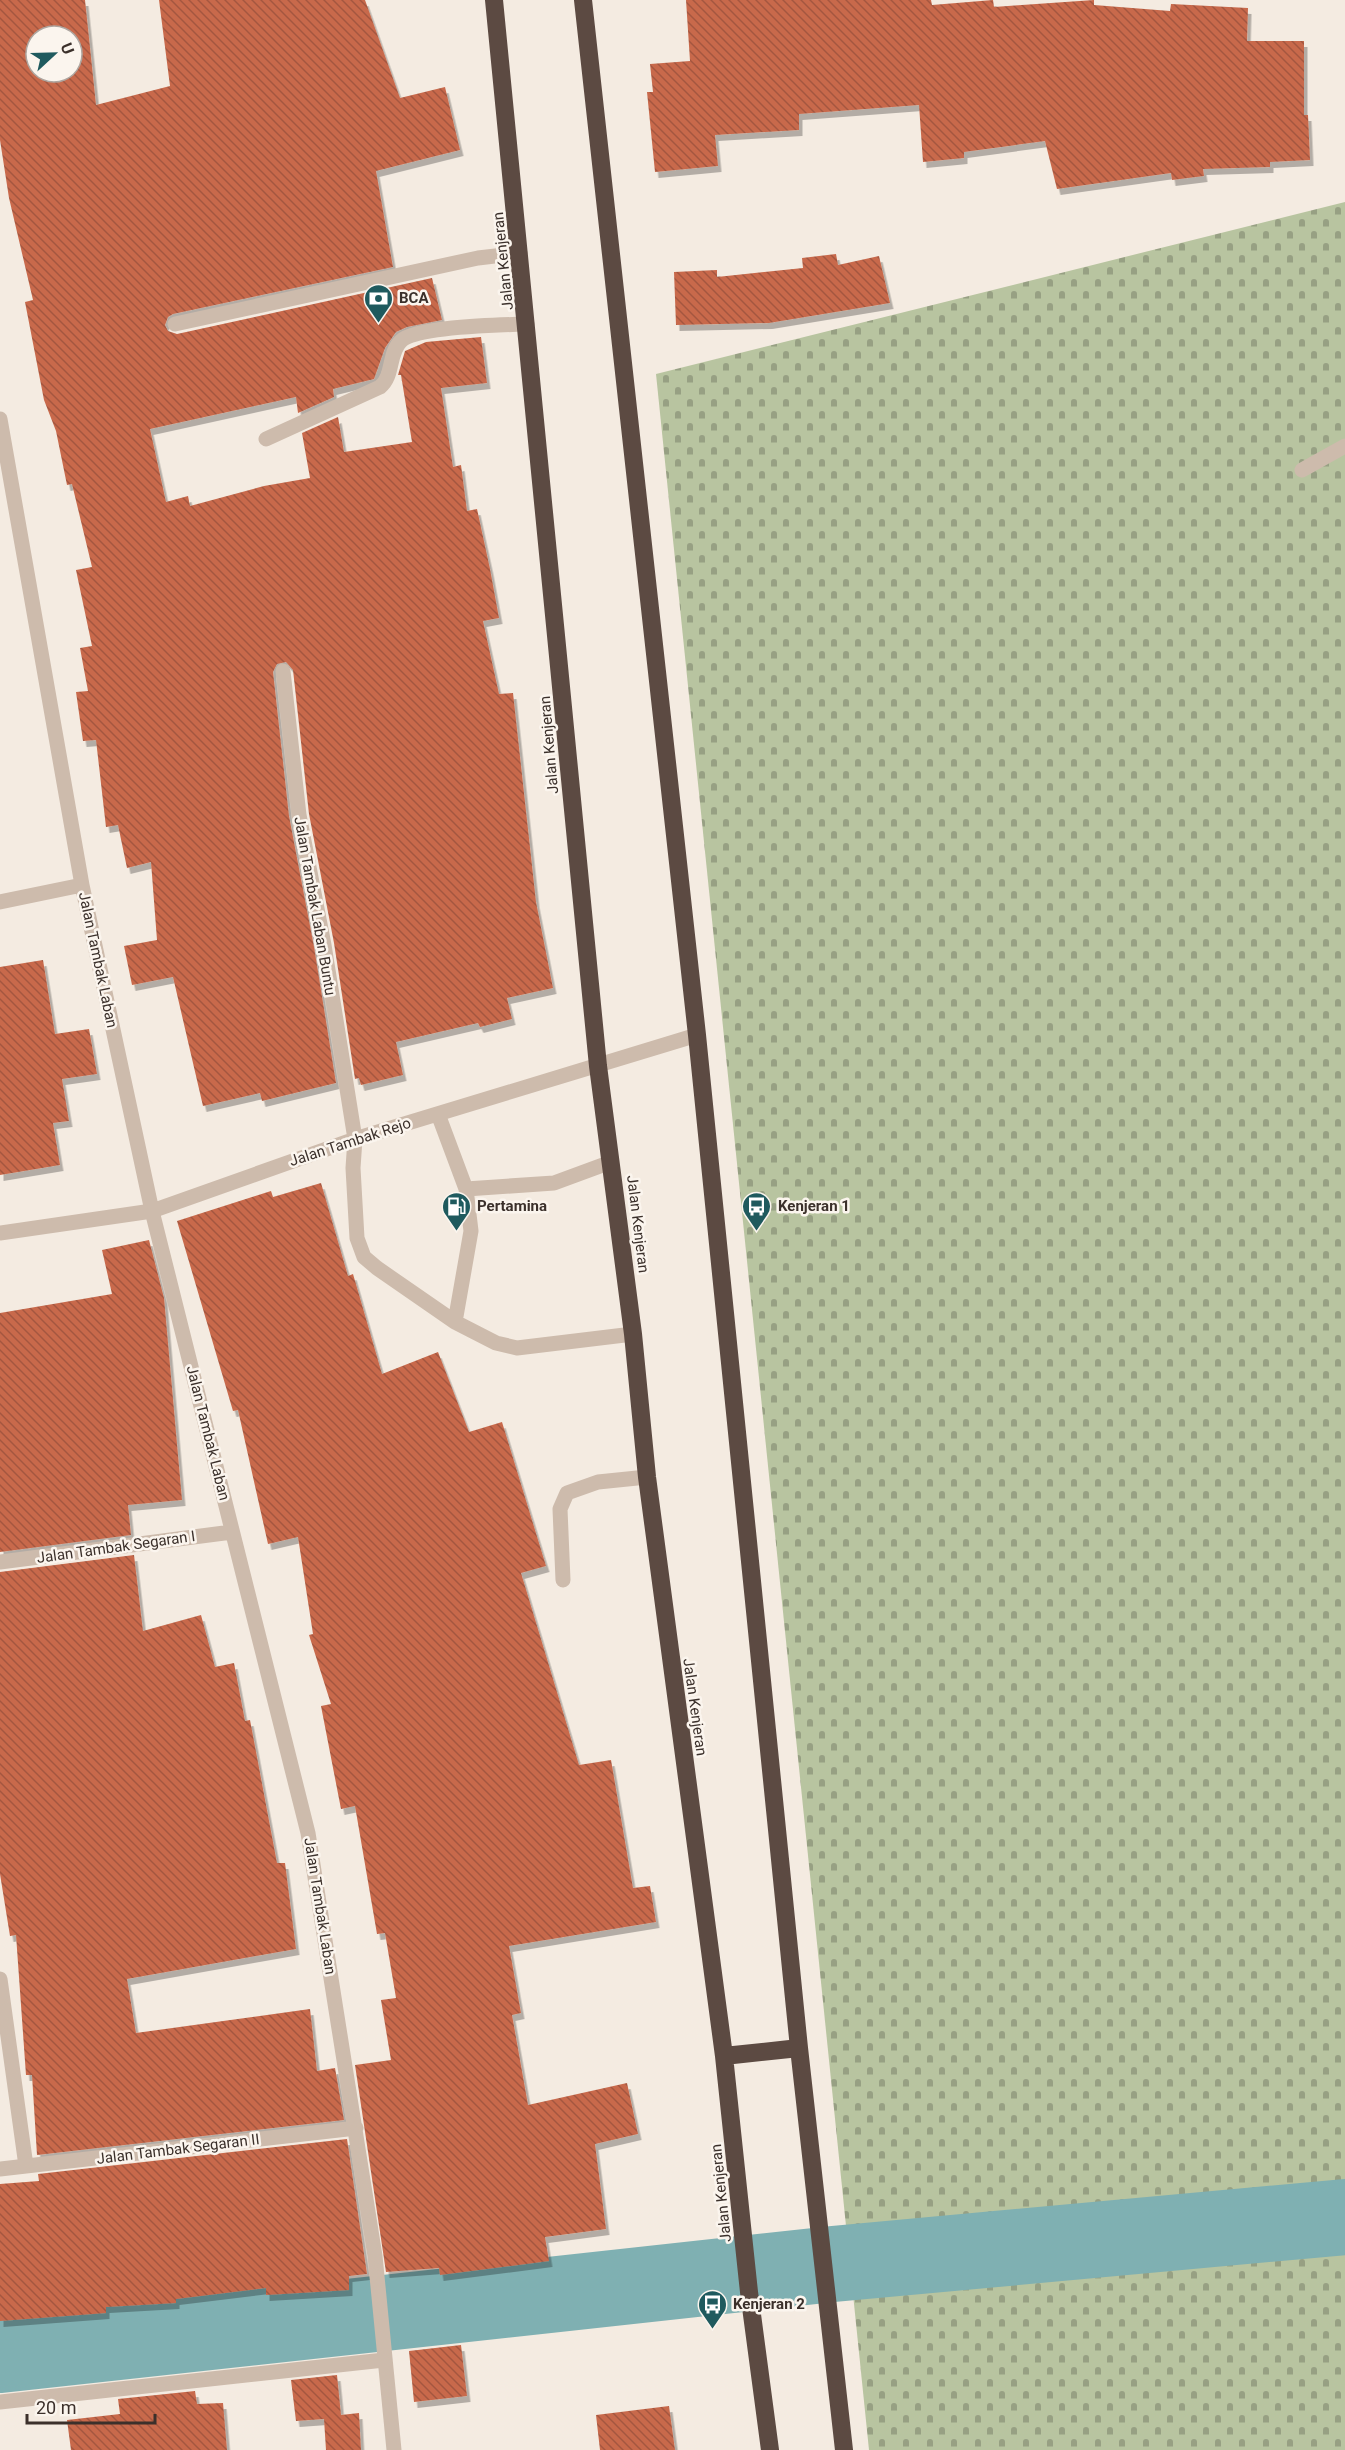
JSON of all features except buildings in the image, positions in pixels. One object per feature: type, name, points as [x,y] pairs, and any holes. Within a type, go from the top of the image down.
[{"type":"highway","name":"Jalan Kenjeran","points":[[494,0],[598,1066],[633,1334],[647,1477],[724,2056],[749,2292],[770,2450]]},
{"type":"highway","points":[[584,0],[697,1035],[799,2048],[844,2450]]},
{"type":"highway","points":[[724,2056],[799,2048]]},
{"type":"street","points":[[175,324],[478,258],[520,253]]},
{"type":"street","points":[[266,439],[382,385],[386,381],[397,346],[407,337],[468,326],[527,324]]},
{"type":"street","name":"Jalan Tambak Laban","points":[[0,419],[82,885],[152,1211],[308,1833],[375,2256],[394,2450]]},
{"type":"street","points":[[1302,470],[1345,447]]},
{"type":"street","name":"Jalan Tambak Laban Buntu","points":[[283,671],[298,815],[324,945],[355,1139],[353,1168],[357,1238],[364,1257],[455,1322],[496,1343],[517,1348],[633,1334]]},
{"type":"street","points":[[0,902],[82,885]]},
{"type":"street","name":"Jalan Tambak Rejo","points":[[0,1233],[152,1211],[355,1139],[697,1035]]},
{"type":"street","points":[[438,1114],[466,1189],[471,1231],[455,1322]]},
{"type":"street","points":[[466,1189],[554,1183],[611,1162]]},
{"type":"street","points":[[563,1580],[560,1509],[567,1493],[598,1482],[647,1477]]},
{"type":"street","name":"Jalan Tambak Segaran I","points":[[0,1562],[232,1532]]},
{"type":"street","points":[[0,1979],[26,2166]]},
{"type":"street","name":"Jalan Tambak Segaran II","points":[[0,2169],[356,2128]]},
{"type":"street","points":[[0,2402],[384,2360]]},
{"type":"green space","points":[[1345,202],[1345,2450],[869,2450],[656,374]]},
{"type":"waterway","points":[[0,2355],[833,2264],[1345,2217]]},
{"type":"place","name":"BCA","points":[[378,324]]},
{"type":"place","name":"Pertamina","points":[[456,1232]]},
{"type":"place","name":"Kenjeran 1","points":[[757,1232]]},
{"type":"place","name":"Kenjeran 2","points":[[712,2330]]}]
